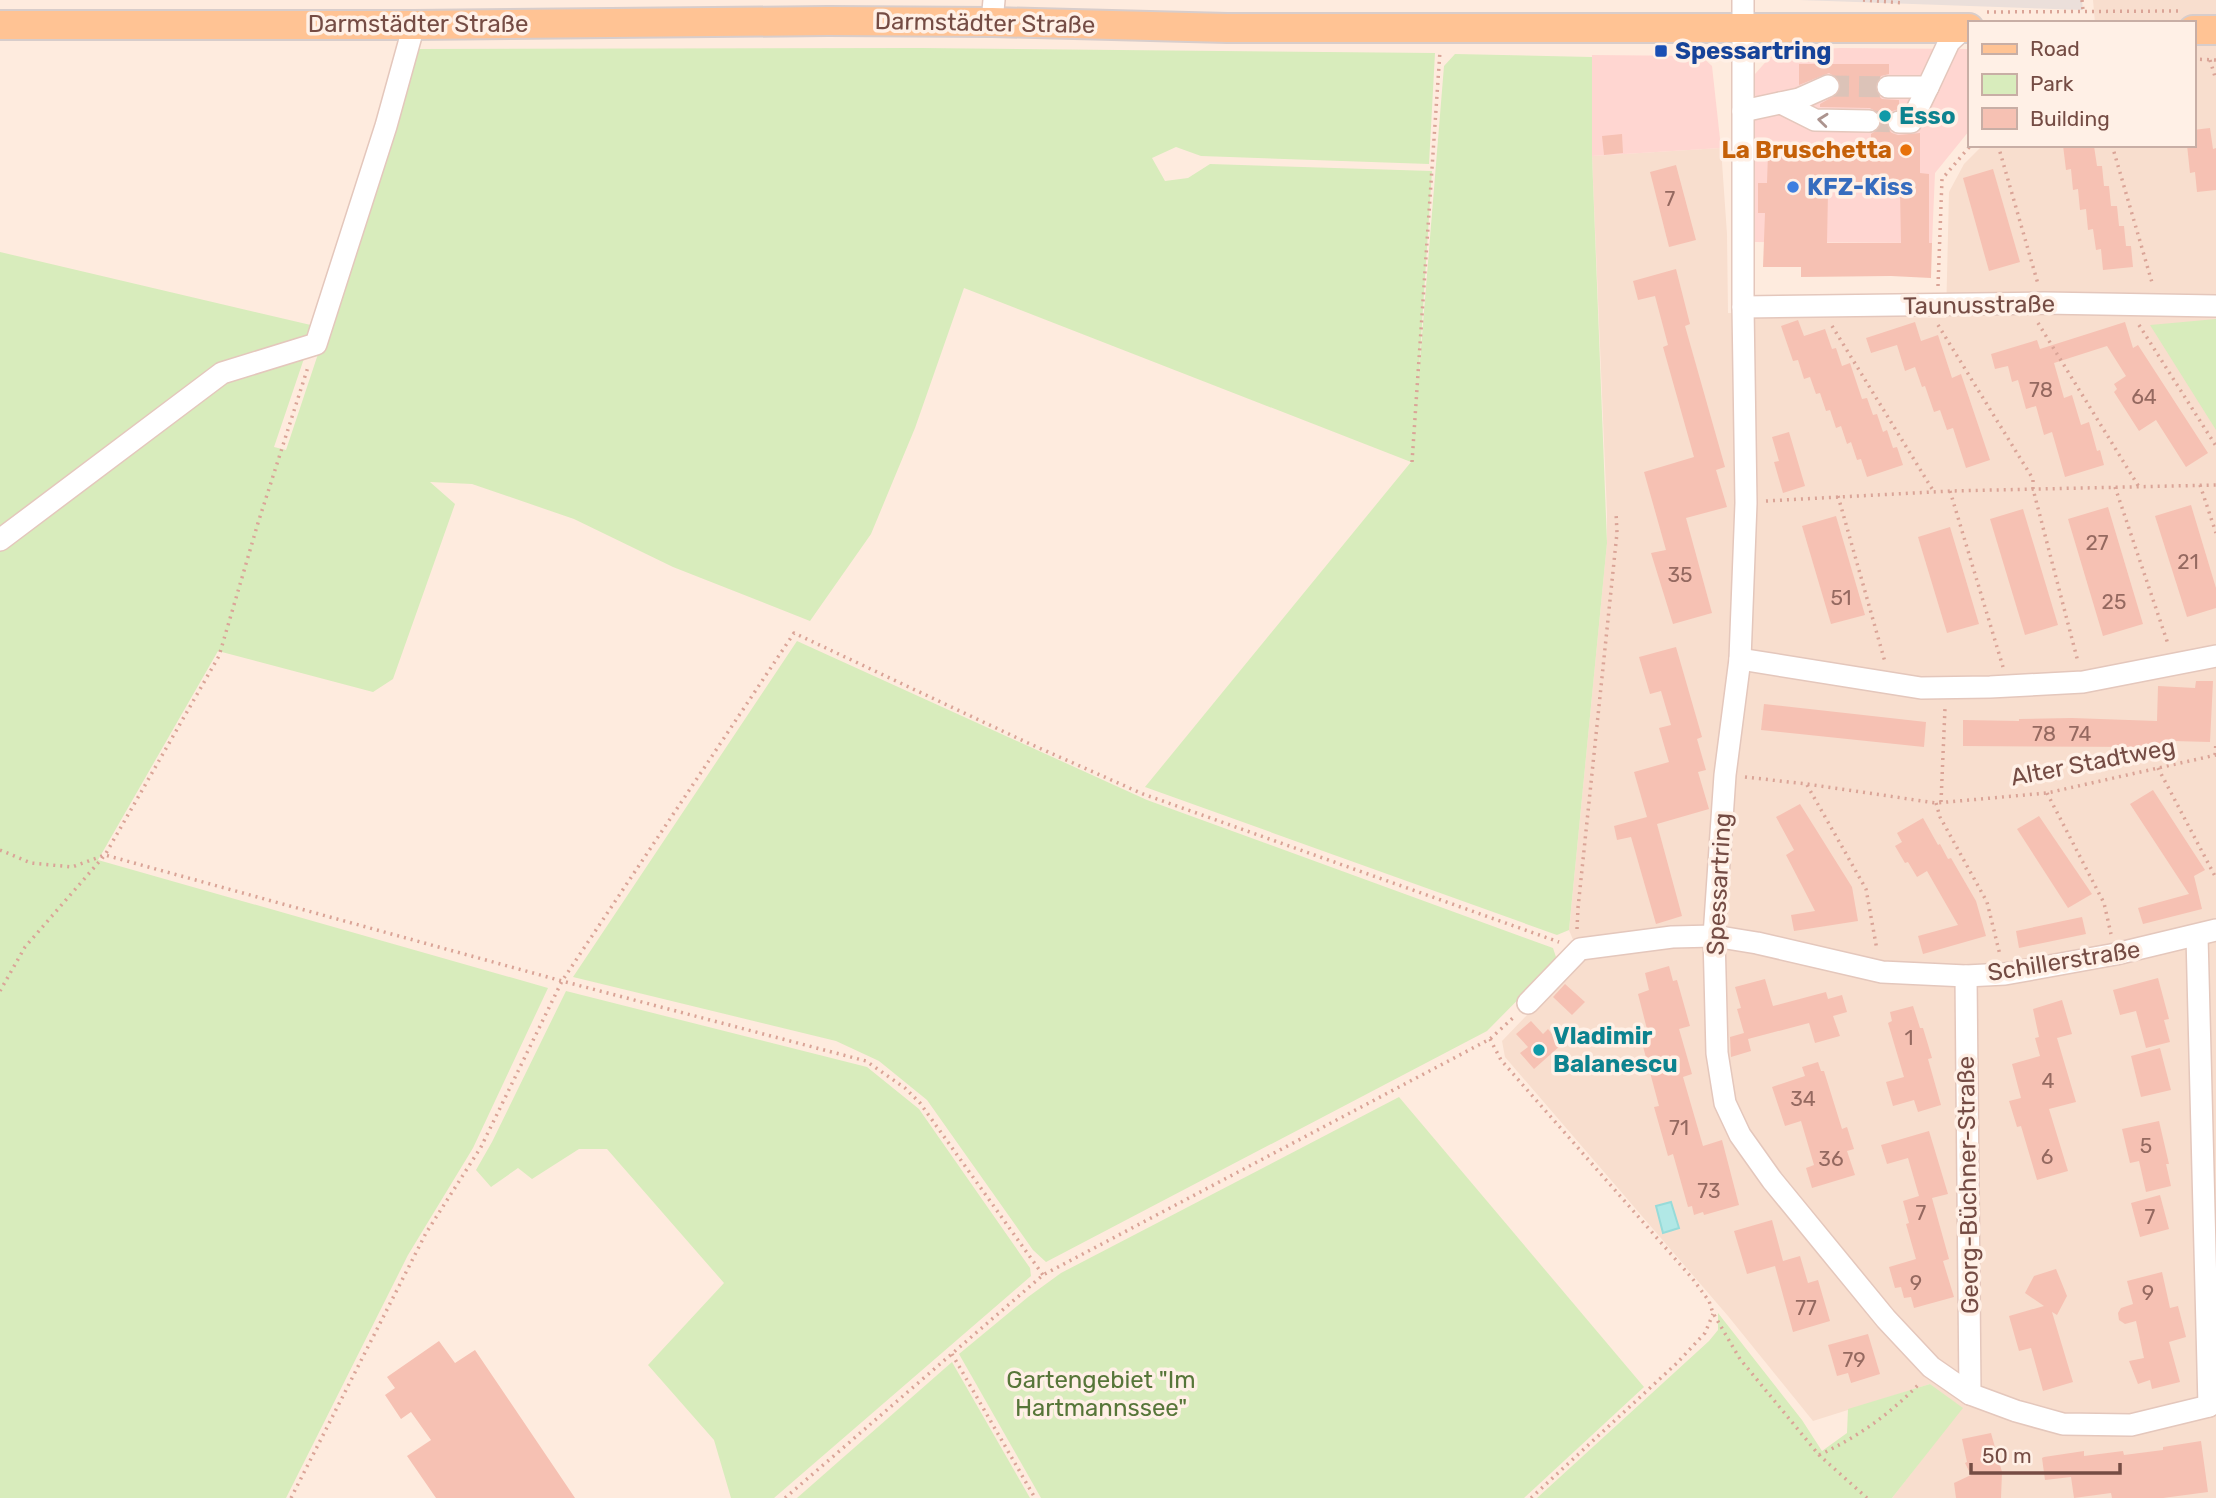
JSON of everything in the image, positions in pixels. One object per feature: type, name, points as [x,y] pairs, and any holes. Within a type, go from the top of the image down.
[{"type":"main road","name":"Darmstädter Straße","points":[[0,24],[414,25],[993,11],[1227,28],[1967,28]]},
{"type":"main road","points":[[2195,22],[2216,30]]},
{"type":"street","name":"Spessartring","points":[[1742,0],[1746,503],[1740,659],[1725,775],[1714,936],[1717,1053],[1725,1103],[1740,1135],[1772,1180],[1886,1319],[1931,1367],[1970,1394],[2063,1424],[2131,1424],[2213,1404]]},
{"type":"street","points":[[0,540],[222,373],[316,344],[386,126],[414,25]]},
{"type":"street","points":[[1899,122],[1911,122],[1950,42],[1967,28]]},
{"type":"street","points":[[1743,111],[1799,99],[1828,86]]},
{"type":"street","points":[[1888,87],[1928,87]]},
{"type":"street","points":[[1781,103],[1815,120],[1869,121]]},
{"type":"street","name":"Taunusstraße","points":[[1743,307],[2035,303],[2216,306]]},
{"type":"street","points":[[1740,659],[1920,688],[1945,689],[2084,681],[2216,656]]},
{"type":"street","points":[[2206,933],[2213,1404]]},
{"type":"street","name":"Schillerstraße","points":[[1580,949],[1672,937],[1714,936],[1757,943],[1882,972],[1966,976],[2005,974],[2116,954],[2206,933]]},
{"type":"street","points":[[1528,1003],[1580,949]]},
{"type":"street","name":"Georg-Büchner-Straße","points":[[1966,976],[1970,1394]]},
{"type":"path","points":[[2082,0],[2083,10],[2191,21]]},
{"type":"path","points":[[1412,462],[1441,28]]},
{"type":"path","points":[[2195,59],[2216,60]]},
{"type":"path","points":[[2210,60],[2216,80]]},
{"type":"path","points":[[1969,147],[1942,179],[1935,320],[2033,479],[2033,489],[2084,681]]},
{"type":"path","points":[[1998,147],[2035,303],[2139,488]]},
{"type":"path","points":[[2113,147],[2158,305]]},
{"type":"path","points":[[2126,305],[2216,446]]},
{"type":"path","points":[[1820,306],[1934,492]]},
{"type":"path","points":[[0,992],[25,947],[105,855],[219,656],[258,523],[316,344]]},
{"type":"path","points":[[2200,485],[2216,533]]},
{"type":"path","points":[[1746,503],[1950,491],[2216,485]]},
{"type":"path","points":[[2115,487],[2175,665]]},
{"type":"path","points":[[1950,491],[2008,685]]},
{"type":"path","points":[[1838,496],[1891,683]]},
{"type":"path","points":[[291,1498],[426,1233],[481,1147],[562,981],[794,633],[1028,743],[1143,793],[1580,949],[1577,908],[1616,512]]},
{"type":"path","points":[[1945,689],[1940,817],[1987,902],[2005,974]]},
{"type":"path","points":[[2216,742],[2216,755]]},
{"type":"path","name":"Alter Stadtweg","points":[[1725,775],[1807,783],[1939,803],[2047,793],[2216,755]]},
{"type":"path","points":[[2158,768],[2216,878]]},
{"type":"path","points":[[1807,783],[1866,888],[1882,972]]},
{"type":"path","points":[[2047,793],[2104,904],[2116,954]]},
{"type":"path","points":[[0,850],[31,863],[72,867],[105,855],[562,981],[866,1061],[905,1088],[920,1103],[1042,1275]]},
{"type":"path","points":[[785,1498],[1042,1275],[1490,1040],[1528,1003]]},
{"type":"path","points":[[1490,1040],[1501,1060],[1692,1278],[1709,1301],[1713,1313],[1740,1359],[1819,1455],[1867,1498]]},
{"type":"path","points":[[1531,1498],[1677,1363],[1705,1333],[1713,1313]]},
{"type":"path","points":[[952,1354],[1035,1498]]},
{"type":"path","points":[[1819,1455],[1849,1441],[1885,1416],[1915,1388],[1931,1367]]},
{"type":"shaded area","points":[[1799,0],[2082,0],[2083,10]]},
{"type":"shaded area","points":[[2093,0],[2216,0],[2216,1498],[1892,1498],[1962,1408],[1930,1384],[1813,1421],[1728,1316],[1505,1057],[1502,1041],[1581,959],[1569,930],[1607,543],[1592,156],[1721,148],[1727,234],[1728,313],[1946,318],[1949,192],[1964,164],[1981,147],[2195,147],[2195,21],[2095,21]]},
{"type":"shaded area","points":[[1840,48],[1968,49],[1968,132],[1935,173],[1932,243],[1755,242],[1755,74],[1770,57],[1786,51]]},
{"type":"shaded area","points":[[1592,55],[1701,56],[1712,66],[1721,148],[1592,156]]},
{"type":"green space","points":[[921,48],[1435,53],[1429,164],[1201,156],[1176,147],[1152,158],[1165,181],[1188,178],[1210,164],[1432,171],[1418,385],[1444,66],[1455,54],[1592,57],[1592,156],[1607,543],[1569,930],[1557,935],[1145,787],[1411,462],[964,288],[915,428],[871,534],[810,621],[673,567],[574,519],[472,484],[430,482],[455,504],[393,679],[373,692],[218,651],[98,860],[548,988],[473,1148],[408,1255],[286,1498],[0,1498],[0,252],[315,326],[274,447],[286,450],[415,49]]},
{"type":"green space","points":[[2216,319],[2216,430],[2150,325]]},
{"type":"green space","points":[[797,641],[1147,800],[1553,948],[1557,960],[1487,1031],[1046,1262],[1033,1250],[927,1100],[879,1061],[836,1041],[573,977]]},
{"type":"green space","points":[[566,991],[867,1067],[919,1109],[1030,1268],[1031,1276],[774,1498],[731,1498],[714,1440],[648,1365],[724,1283],[607,1149],[579,1149],[532,1179],[518,1168],[491,1187],[476,1170]]},
{"type":"green space","name":"Gartengebiet \"Im Hartmannssee\"","points":[[1399,1097],[1644,1387],[1524,1498],[1041,1498],[959,1354],[1061,1273]]},
{"type":"green space","points":[[1718,1313],[1802,1420],[1822,1451],[1847,1433],[1848,1409],[1930,1384],[1963,1408],[1892,1498],[1537,1498],[1709,1341],[1718,1330]]},
{"type":"green space","points":[[952,1362],[1030,1498],[797,1498]]},
{"type":"water","points":[[1671,1202],[1679,1228],[1663,1233],[1656,1206]]},
{"type":"building","points":[[1799,64],[1889,64],[1889,74],[1881,76],[1875,86],[1876,93],[1882,99],[1899,100],[1899,109],[1887,116],[1887,128],[1892,133],[1920,133],[1920,173],[1929,174],[1931,278],[1801,277],[1801,267],[1763,267],[1765,213],[1758,213],[1758,183],[1767,183],[1768,153],[1871,154],[1871,134],[1880,128],[1882,122],[1880,114],[1870,108],[1820,107],[1820,104],[1839,93],[1840,80],[1829,73],[1799,85]],"holes":[[[1900,191],[1901,243],[1827,243],[1828,192]]]},
{"type":"building","points":[[2210,128],[2213,149],[2216,148],[2216,190],[2197,192],[2195,172],[2190,173],[2187,147],[2195,147],[2195,130]]},
{"type":"building","points":[[1622,134],[1623,153],[1604,155],[1602,136]]},
{"type":"building","points":[[2063,147],[2094,147],[2097,166],[2102,166],[2104,186],[2109,186],[2111,206],[2117,206],[2119,226],[2124,226],[2126,246],[2131,246],[2133,267],[2103,270],[2101,249],[2096,250],[2093,229],[2088,230],[2086,209],[2080,210],[2078,189],[2073,190],[2071,169],[2066,170]]},
{"type":"building","points":[[1676,165],[1696,240],[1669,247],[1650,172]]},
{"type":"building","points":[[1993,169],[2020,262],[1989,271],[1963,178]]},
{"type":"building","points":[[1676,269],[1690,324],[1685,326],[1725,467],[1716,470],[1727,507],[1686,518],[1712,613],[1673,624],[1651,553],[1666,550],[1644,472],[1694,457],[1663,347],[1668,345],[1655,296],[1638,300],[1633,281]]},
{"type":"building","points":[[1798,320],[1804,336],[1825,329],[1842,366],[1850,363],[1862,399],[1867,398],[1873,415],[1877,414],[1883,432],[1887,430],[1903,465],[1867,477],[1861,459],[1857,460],[1851,442],[1847,444],[1841,426],[1836,428],[1830,410],[1826,411],[1820,393],[1816,394],[1810,377],[1804,379],[1798,360],[1793,361],[1781,326]]},
{"type":"building","points":[[1915,322],[1921,341],[1938,335],[1952,378],[1961,374],[1990,460],[1966,468],[1953,428],[1947,430],[1940,410],[1934,412],[1915,367],[1905,371],[1897,345],[1871,353],[1866,338]]},
{"type":"building","points":[[2125,322],[2133,348],[2138,345],[2208,453],[2186,467],[2156,420],[2139,431],[2114,392],[2117,389],[2114,384],[2126,376],[2107,346],[2054,363],[2064,398],[2072,395],[2081,425],[2089,422],[2104,465],[2065,477],[2052,432],[2044,435],[2036,406],[2026,409],[2018,380],[2012,382],[2008,366],[1995,369],[1991,354],[2037,340],[2040,349]]},
{"type":"building","points":[[1789,432],[1805,486],[1783,493],[1774,462],[1779,461],[1772,437]]},
{"type":"building","points":[[2191,505],[2216,588],[2216,608],[2187,617],[2155,516]]},
{"type":"building","points":[[2108,507],[2143,624],[2103,636],[2068,519]]},
{"type":"building","points":[[2023,509],[2058,625],[2025,635],[1990,519]]},
{"type":"building","points":[[1836,516],[1865,615],[1831,624],[1802,526]]},
{"type":"building","points":[[1950,527],[1979,624],[1947,633],[1918,537]]},
{"type":"building","points":[[1676,647],[1702,737],[1697,739],[1706,770],[1698,772],[1709,809],[1657,824],[1682,916],[1656,924],[1631,837],[1617,840],[1614,826],[1647,817],[1634,772],[1669,762],[1659,728],[1671,725],[1661,691],[1650,694],[1639,657]]},
{"type":"building","points":[[2196,681],[2213,681],[2210,742],[2173,741],[2173,746],[2144,747],[1963,746],[1963,720],[2072,718],[2157,721],[2158,686],[2195,688]]},
{"type":"building","points":[[1764,704],[1926,722],[1924,747],[1761,730]]},
{"type":"building","points":[[2153,790],[2205,870],[2194,876],[2202,909],[2143,924],[2138,908],[2189,894],[2130,804]]},
{"type":"building","points":[[1800,804],[1852,887],[1858,921],[1794,931],[1791,915],[1815,911],[1786,855],[1794,850],[1776,817]]},
{"type":"building","points":[[2039,816],[2092,894],[2068,908],[2017,829]]},
{"type":"building","points":[[1923,818],[1976,901],[1986,936],[1923,954],[1918,936],[1958,925],[1927,871],[1917,877],[1895,846],[1902,842],[1897,833]]},
{"type":"building","points":[[2082,917],[2086,934],[2019,948],[2016,931]]},
{"type":"building","points":[[1669,966],[1673,981],[1677,980],[1690,1026],[1679,1029],[1692,1074],[1683,1077],[1703,1146],[1722,1140],[1739,1205],[1704,1215],[1703,1212],[1694,1215],[1692,1206],[1688,1207],[1673,1154],[1668,1156],[1654,1107],[1659,1106],[1641,1039],[1649,1037],[1638,994],[1649,990],[1645,973]]},
{"type":"building","points":[[2158,978],[2169,1019],[2164,1020],[2170,1042],[2146,1048],[2136,1011],[2120,1015],[2113,990]]},
{"type":"building","points":[[1765,979],[1773,1006],[1826,992],[1828,999],[1842,995],[1847,1012],[1833,1016],[1840,1036],[1815,1043],[1809,1023],[1748,1039],[1751,1051],[1731,1057],[1730,1037],[1744,1033],[1737,1009],[1741,1008],[1735,987]]},
{"type":"building","points":[[1565,984],[1585,1002],[1572,1015],[1553,997]]},
{"type":"building","points":[[2062,1000],[2072,1034],[2057,1038],[2076,1102],[2049,1109],[2068,1171],[2037,1180],[2021,1126],[2017,1127],[2009,1101],[2021,1098],[2012,1064],[2040,1056],[2035,1038],[2039,1037],[2033,1009]]},
{"type":"building","points":[[1913,1006],[1932,1058],[1928,1059],[1941,1105],[1918,1112],[1914,1100],[1893,1106],[1886,1082],[1904,1077],[1888,1023],[1892,1021],[1890,1012]]},
{"type":"building","name":"Vladimir Balanescu","points":[[1531,1021],[1543,1034],[1548,1029],[1561,1045],[1534,1069],[1520,1053],[1528,1047],[1516,1034]]},
{"type":"building","points":[[2160,1048],[2171,1090],[2141,1097],[2131,1056]]},
{"type":"building","points":[[1818,1062],[1821,1071],[1824,1071],[1842,1129],[1847,1127],[1854,1149],[1847,1151],[1855,1175],[1812,1188],[1806,1168],[1814,1165],[1801,1121],[1785,1126],[1772,1087],[1805,1076],[1802,1067]]},
{"type":"building","points":[[2159,1121],[2171,1186],[2146,1192],[2139,1161],[2130,1163],[2122,1129]]},
{"type":"building","points":[[1929,1131],[1948,1194],[1932,1198],[1949,1259],[1943,1261],[1954,1297],[1914,1308],[1911,1297],[1904,1298],[1901,1287],[1895,1288],[1889,1267],[1916,1259],[1906,1224],[1909,1223],[1903,1201],[1919,1196],[1908,1158],[1887,1164],[1881,1145]]},
{"type":"building","points":[[2160,1195],[2169,1229],[2140,1237],[2131,1203]]},
{"type":"building","points":[[1772,1220],[1783,1261],[1800,1256],[1808,1283],[1818,1280],[1830,1321],[1793,1332],[1775,1266],[1747,1274],[1734,1231]]},
{"type":"building","points":[[2056,1269],[2067,1296],[2057,1315],[2052,1312],[2073,1382],[2043,1391],[2031,1348],[2019,1351],[2009,1316],[2044,1306],[2025,1293],[2034,1276]]},
{"type":"building","points":[[2162,1272],[2170,1308],[2178,1306],[2186,1337],[2169,1342],[2180,1382],[2152,1389],[2150,1380],[2138,1384],[2129,1361],[2144,1358],[2136,1321],[2125,1324],[2119,1320],[2118,1313],[2121,1308],[2133,1304],[2127,1281]]},
{"type":"building","points":[[1868,1334],[1880,1374],[1851,1383],[1848,1373],[1837,1376],[1828,1345]]},
{"type":"building","points":[[439,1341],[455,1363],[475,1350],[575,1498],[436,1498],[407,1456],[431,1440],[411,1412],[401,1419],[385,1395],[395,1388],[387,1377]]},
{"type":"building","points":[[1991,1433],[2002,1472],[2001,1498],[1956,1498],[1954,1483],[1971,1475],[1965,1463],[1967,1462],[1962,1439]]},
{"type":"building","points":[[2201,1441],[2208,1492],[2163,1498],[2112,1498],[2111,1493],[2074,1498],[2071,1477],[2045,1480],[2044,1457],[2084,1451],[2084,1456],[2123,1451],[2124,1455]]},
{"type":"tunnel","points":[[1828,86],[1888,87]]},
{"type":"tunnel","points":[[1869,121],[1899,122]]},
{"type":"place","name":"Spessartring","points":[[1661,51]]},
{"type":"place","name":"Esso","points":[[1885,116]]},
{"type":"place","name":"La Bruschetta","points":[[1906,150]]},
{"type":"place","name":"KFZ-Kiss","points":[[1793,187]]},
{"type":"place","name":"Vladimir Balanescu","points":[[1539,1050]]}]
